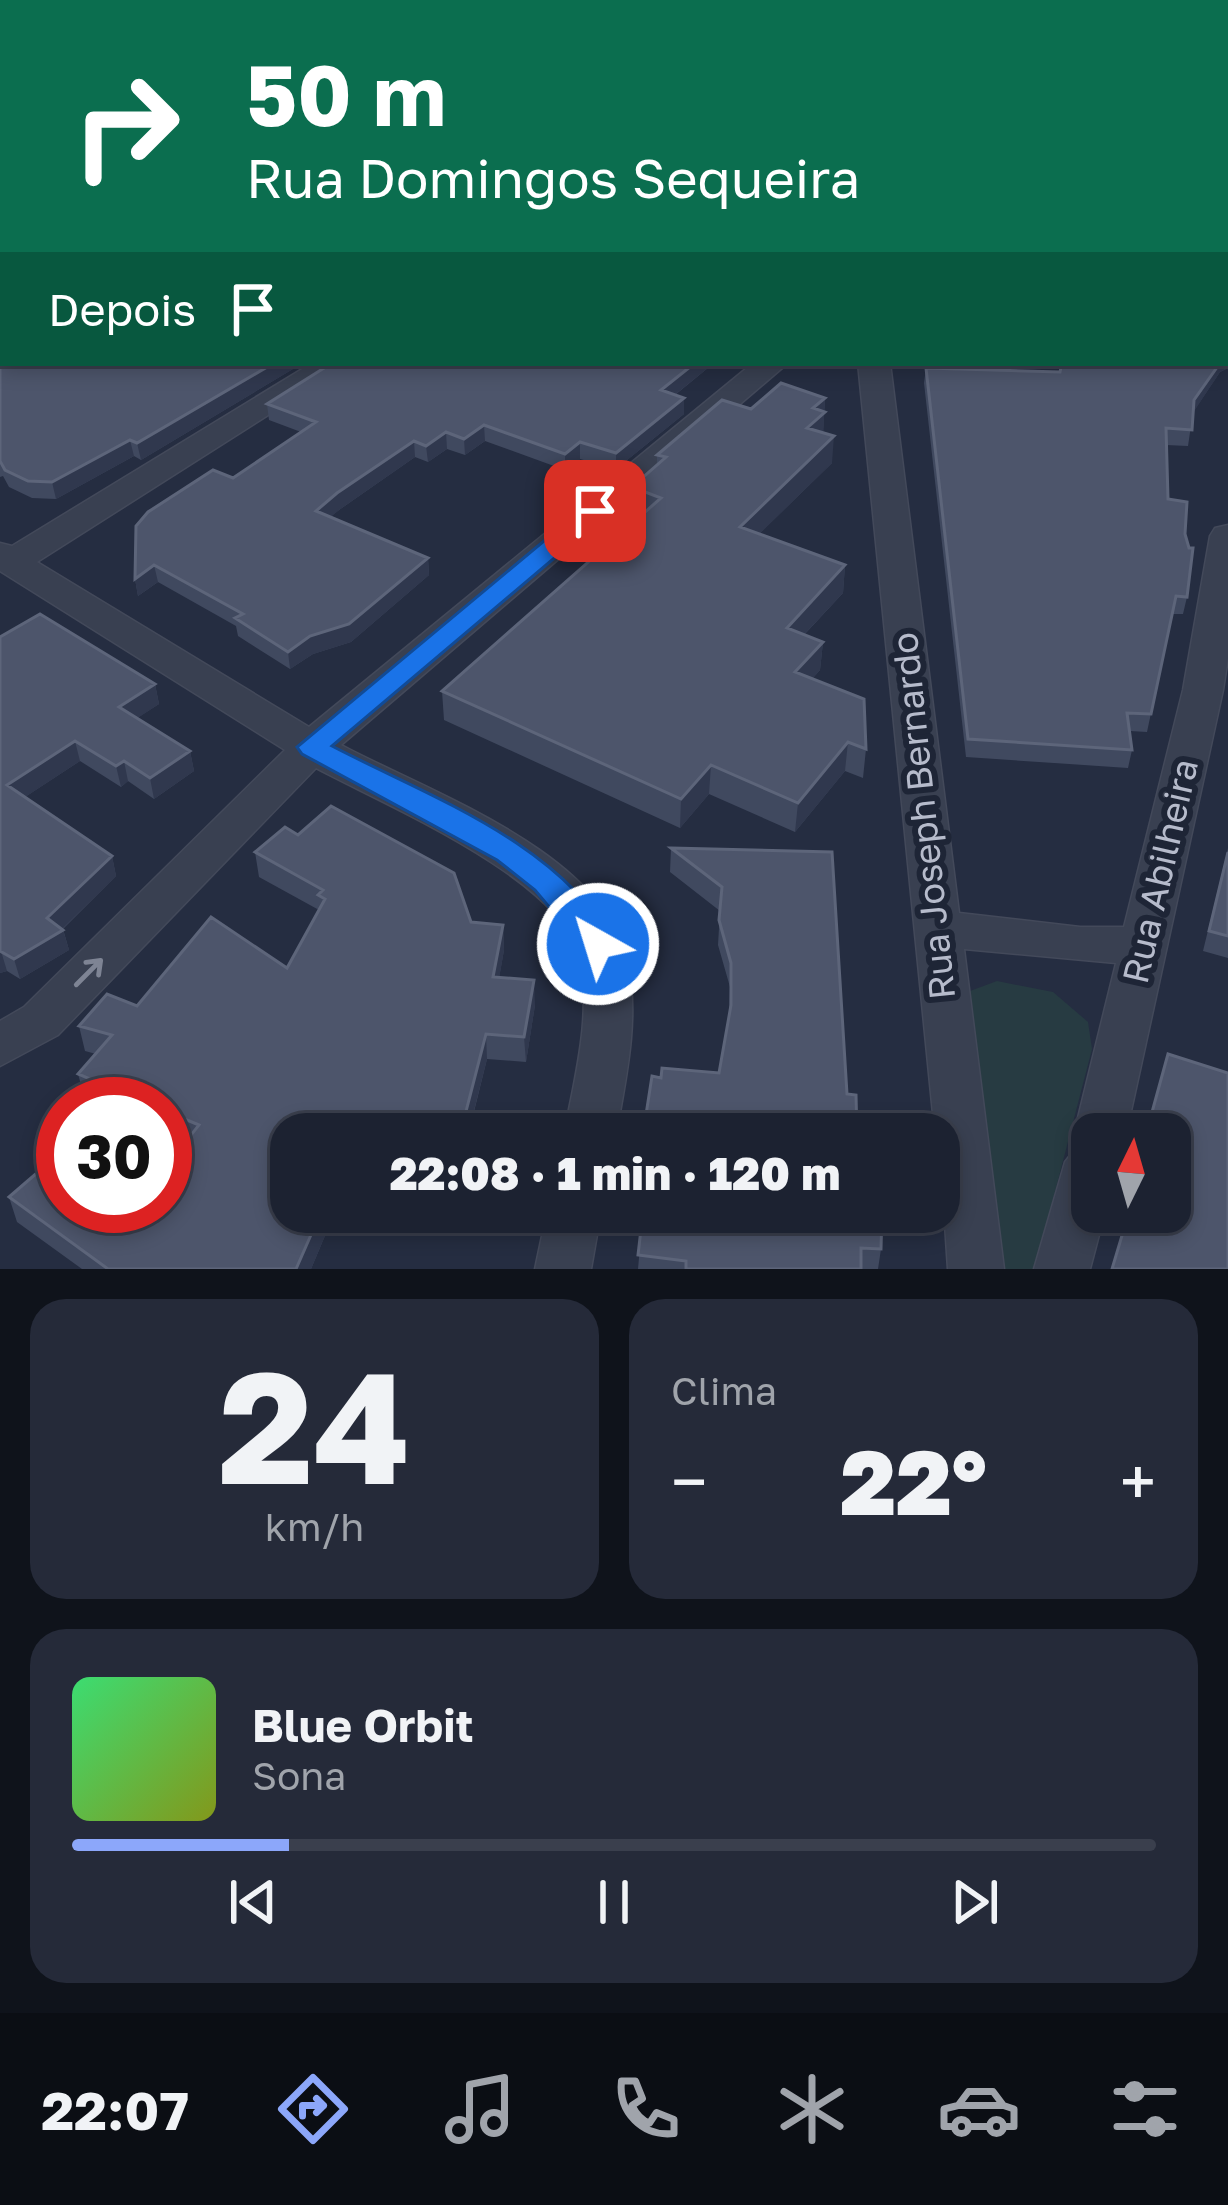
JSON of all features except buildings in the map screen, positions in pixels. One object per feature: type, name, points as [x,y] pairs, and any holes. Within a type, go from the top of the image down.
[{"type":"street","points":[[329,366],[6,558],[312,747],[508,853],[547,881],[581,917],[598,944],[606,986],[592,1113]]},
{"type":"street","points":[[0,1046],[41,1021],[312,747],[768,366]]},
{"type":"street","name":"Rua Joseph Bernardo","points":[[874,366],[976,1269]]},
{"type":"street","name":"Rua Abilheira","points":[[1105,1113],[1203,690],[1228,536]]},
{"type":"street","points":[[934,928],[1080,945],[1141,945]]},
{"type":"street","points":[[563,1269],[570,1233]]},
{"type":"street","points":[[1062,1269],[1072,1233]]},
{"type":"shaded area","points":[[997,981],[1053,992],[1088,1022],[1092,1049],[1075,1113],[1071,1113],[1071,1130],[1035,1269],[994,1269],[962,994]]},
{"type":"route","points":[[595,511],[312,747],[508,853],[547,881],[581,917],[598,944]]}]
